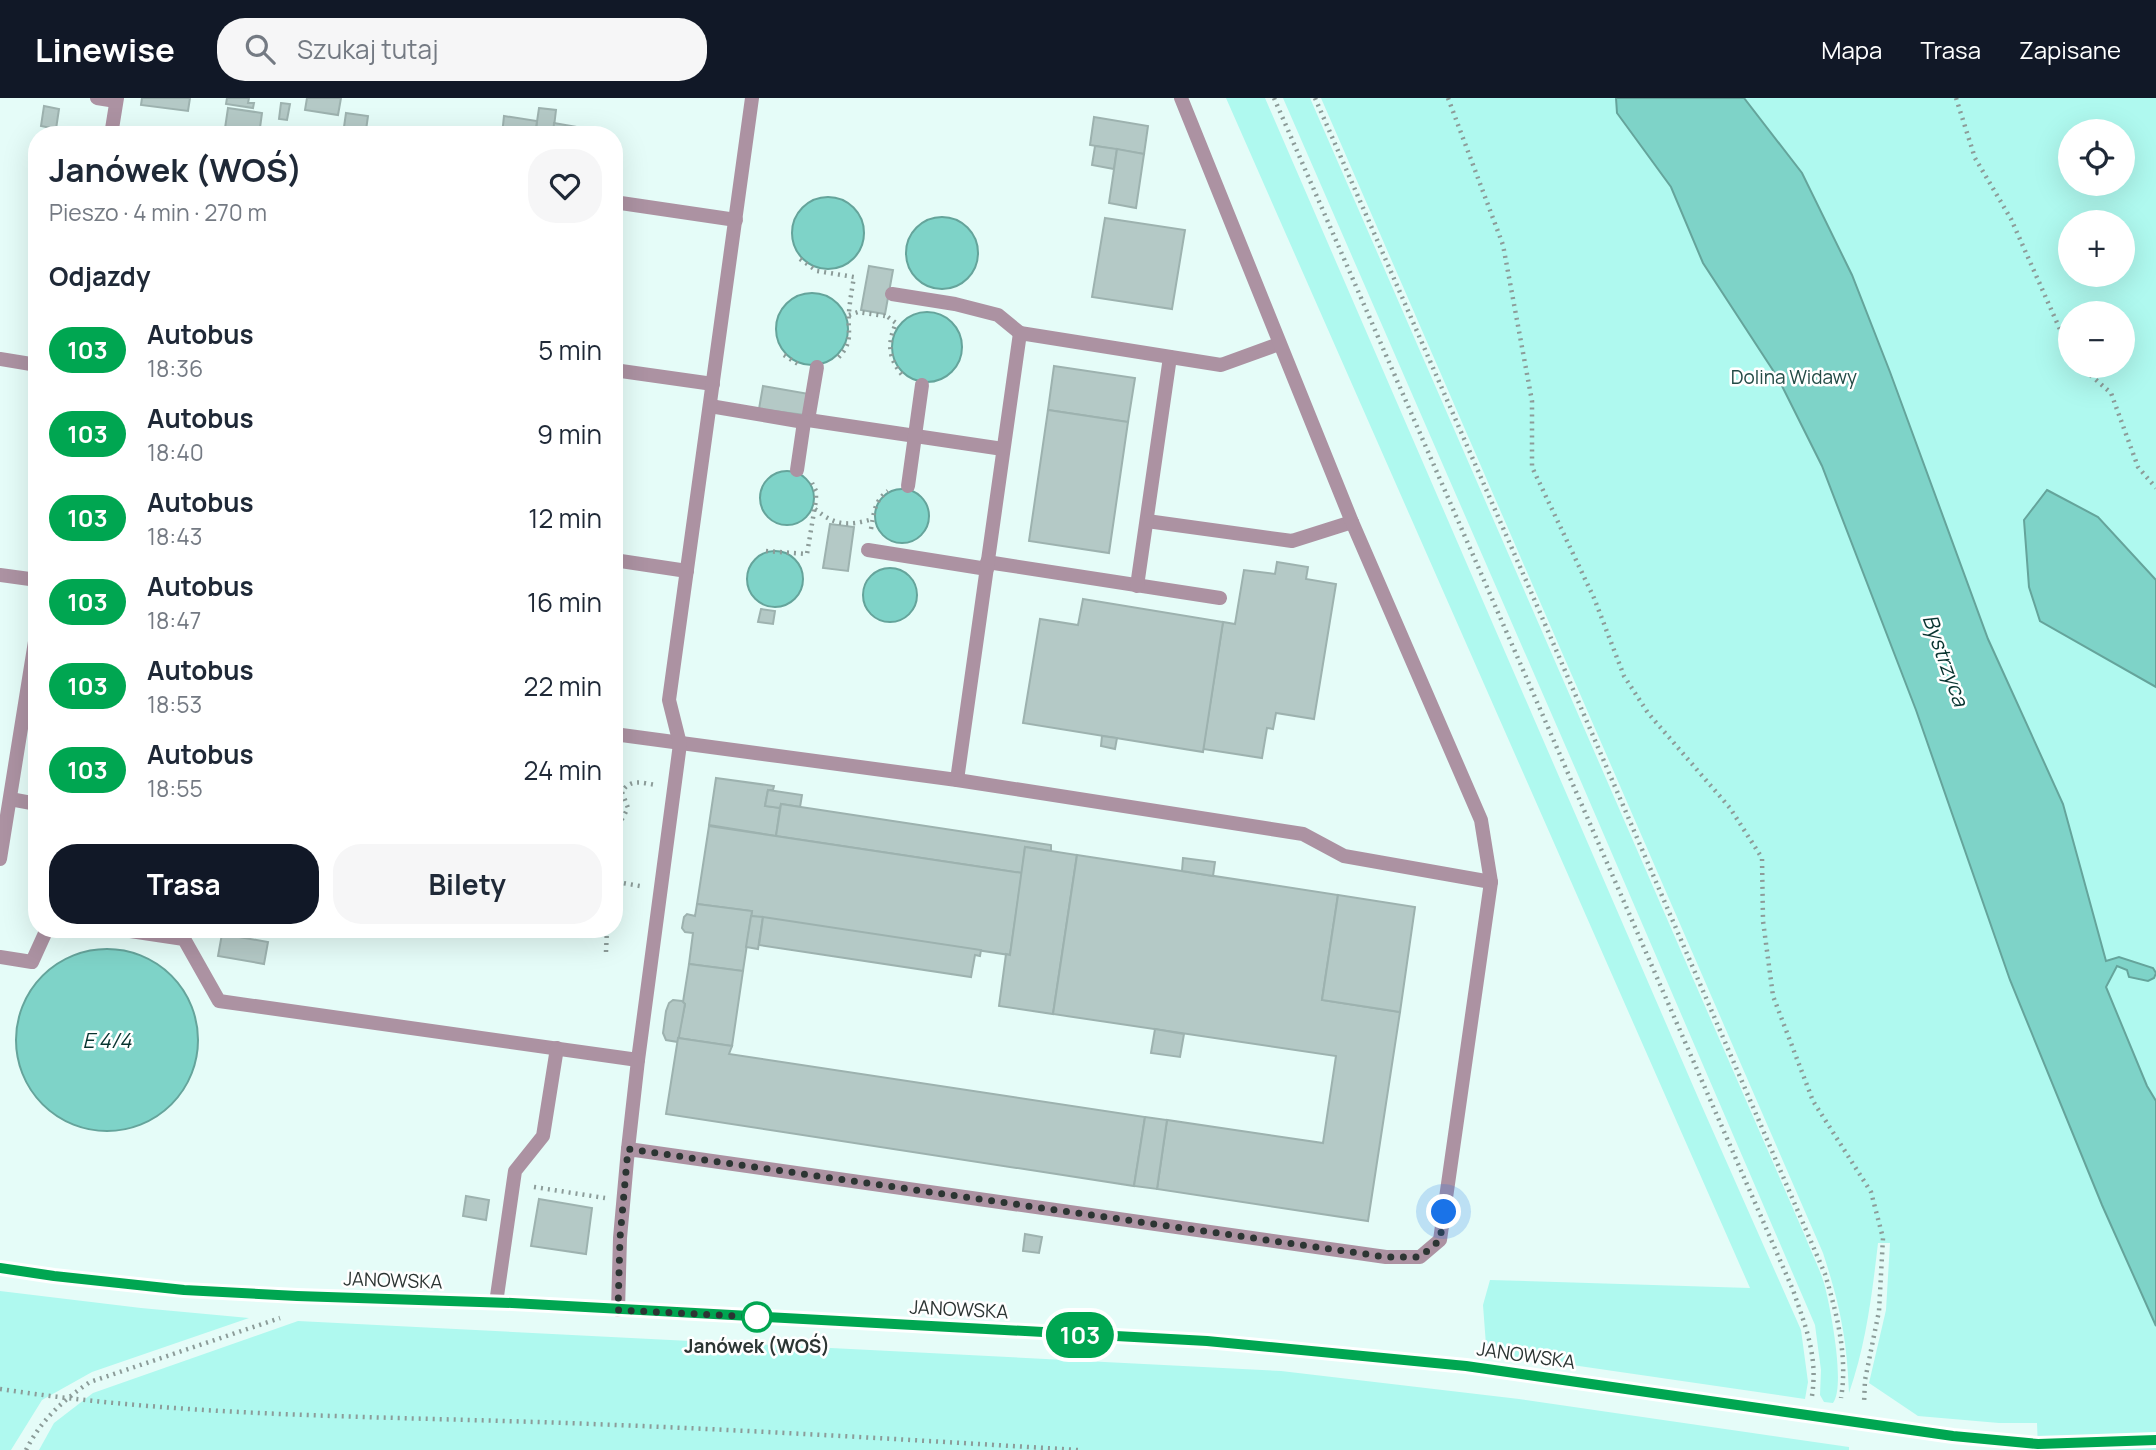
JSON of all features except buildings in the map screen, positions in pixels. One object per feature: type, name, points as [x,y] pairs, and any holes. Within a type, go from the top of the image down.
[{"type":"street","points":[[97,98],[116,99],[112,126]]},
{"type":"street","points":[[618,1310],[628,1149],[680,744],[669,700],[752,98]]},
{"type":"street","points":[[628,1149],[1386,1257],[1420,1257],[1440,1240],[1491,882],[1481,820],[1352,522],[1181,98]]},
{"type":"street","points":[[623,203],[736,220]]},
{"type":"street","points":[[892,294],[954,304],[998,315],[1020,333],[1221,365],[1279,344]]},
{"type":"street","points":[[957,780],[1020,333]]},
{"type":"street","points":[[1137,586],[1170,357]]},
{"type":"street","points":[[0,359],[28,364]]},
{"type":"street","points":[[797,470],[817,367]]},
{"type":"street","points":[[623,371],[713,384]]},
{"type":"street","points":[[908,486],[922,385]]},
{"type":"street","points":[[710,406],[1003,449]]},
{"type":"street","points":[[1146,520],[1292,541],[1352,522]]},
{"type":"street","points":[[867,550],[1220,598]]},
{"type":"street","points":[[623,561],[687,571]]},
{"type":"street","points":[[0,575],[28,579]]},
{"type":"street","points":[[0,859],[28,686]]},
{"type":"street","points":[[623,735],[957,780],[1303,834],[1344,856],[1491,882]]},
{"type":"street","points":[[10,799],[28,802]]},
{"type":"street","points":[[0,957],[32,962],[43,938]]},
{"type":"street","points":[[177,938],[184,939],[219,1000],[638,1060]]},
{"type":"street","points":[[496,1303],[515,1171],[543,1136],[557,1048]]},
{"type":"street","name":"JANOWSKA","points":[[0,1268],[184,1290],[496,1303],[1207,1341],[1466,1366],[1953,1436],[2038,1444],[2156,1440]]},
{"type":"path","points":[[1274,98],[1793,1290],[1811,1340],[1815,1375],[1809,1416]]},
{"type":"path","points":[[1315,98],[1591,729],[1825,1274],[1836,1312],[1842,1348],[1842,1392],[1838,1420]]},
{"type":"path","points":[[1448,98],[1503,245],[1532,401],[1532,467],[1594,598],[1624,676],[1648,713],[1730,808],[1762,858],[1763,921],[1773,996],[1813,1101],[1871,1192],[1883,1238],[1879,1311],[1865,1380],[1864,1424]]},
{"type":"path","points":[[1956,98],[1975,158],[2011,219],[2058,325]]},
{"type":"path","points":[[784,355],[796,364],[817,367],[835,361],[844,352],[851,328],[848,315],[854,277],[817,271],[800,259]]},
{"type":"path","points":[[888,317],[897,323],[889,342],[892,359],[905,378],[922,385]]},
{"type":"path","points":[[2094,378],[2111,393],[2138,467],[2156,488]]},
{"type":"path","points":[[766,551],[807,554],[816,491],[808,478],[797,470]]},
{"type":"path","points":[[815,509],[829,521],[853,525],[873,519]]},
{"type":"path","points":[[623,790],[635,782],[674,788]]},
{"type":"path","points":[[623,794],[628,807],[623,817]]},
{"type":"path","points":[[606,952],[607,938]]},
{"type":"path","points":[[513,1184],[623,1200]]},
{"type":"path","points":[[26,1450],[35,1432],[65,1399],[90,1382],[286,1316],[297,1296]]},
{"type":"path","points":[[0,1389],[65,1399],[243,1413],[706,1428],[1078,1450]]},
{"type":"green space","points":[[1226,98],[1265,98],[1801,1330],[1808,1382],[1805,1399],[1496,1354],[1486,1345],[1483,1305],[1490,1280],[1750,1288]]},
{"type":"green space","points":[[1283,98],[1310,98],[1817,1265],[1827,1294],[1836,1345],[1838,1380],[1833,1403],[1824,1402],[1820,1395],[1821,1370],[1815,1325]]},
{"type":"green space","name":"Dolina Widawy","points":[[1321,98],[2156,98],[2156,1450],[2038,1450],[2037,1423],[1999,1423],[1918,1416],[1869,1383],[1886,1310],[1890,1243],[1878,1243],[1864,1338],[1849,1393],[1842,1322],[1823,1253]]},
{"type":"green space","points":[[0,1291],[249,1318],[92,1372],[42,1400],[11,1450],[0,1450]]},
{"type":"green space","points":[[298,1321],[1281,1371],[1519,1399],[1849,1447],[1849,1450],[39,1450],[54,1423],[93,1393]]},
{"type":"water","name":"Bystrzyca","points":[[1616,98],[1744,98],[1802,173],[1852,275],[1988,639],[2063,804],[2106,961],[2119,957],[2153,968],[2156,973],[2154,978],[2148,981],[2129,977],[2127,970],[2117,966],[2106,987],[2147,1086],[2156,1101],[2156,1326],[2102,1205],[2010,980],[1916,710],[1822,466],[1778,378],[1703,263],[1671,187],[1617,113]]},
{"type":"water","points":[[835,197],[854,207],[862,219],[862,247],[854,259],[842,267],[821,269],[802,259],[794,247],[792,226],[802,207],[814,199]]},
{"type":"water","points":[[949,217],[968,227],[976,239],[976,267],[968,279],[956,287],[935,289],[916,279],[908,267],[906,246],[916,227],[928,219]]},
{"type":"water","points":[[812,293],[832,299],[842,309],[848,329],[842,349],[832,359],[812,365],[792,359],[782,349],[776,329],[782,309],[792,299]]},
{"type":"water","points":[[920,312],[934,312],[947,318],[956,327],[962,347],[960,360],[952,372],[934,382],[920,382],[907,376],[898,367],[892,354],[892,340],[898,327],[907,318]]},
{"type":"water","points":[[787,471],[806,479],[814,498],[806,517],[787,525],[768,517],[760,498],[768,479]]},
{"type":"water","points":[[902,489],[921,497],[929,516],[921,535],[902,543],[883,535],[875,516],[883,497]]},
{"type":"water","points":[[2047,490],[2098,517],[2156,580],[2156,687],[2040,621],[2029,587],[2024,520]]},
{"type":"water","points":[[775,551],[786,553],[795,559],[801,568],[801,590],[795,599],[786,605],[775,607],[764,605],[755,599],[749,590],[747,579],[749,568],[755,559],[764,553]]},
{"type":"water","points":[[890,568],[909,576],[917,595],[909,614],[890,622],[871,614],[863,595],[871,576]]},
{"type":"water","name":"E 4/4","points":[[107,949],[142,956],[171,976],[191,1005],[198,1040],[191,1075],[171,1104],[142,1124],[107,1131],[72,1124],[43,1104],[23,1075],[16,1040],[23,1005],[43,976],[72,956]]},
{"type":"bus line","name":"103","points":[[0,1268],[184,1290],[512,1303],[1207,1341],[1466,1366],[1953,1436],[2038,1444],[2156,1440]]},
{"type":"place","name":"Janówek (WOŚ)","points":[[757,1317]]},
{"type":"route","points":[[757,1317],[618,1310],[620,1238],[628,1149],[1386,1257],[1420,1257],[1440,1240],[1444,1212]]}]
